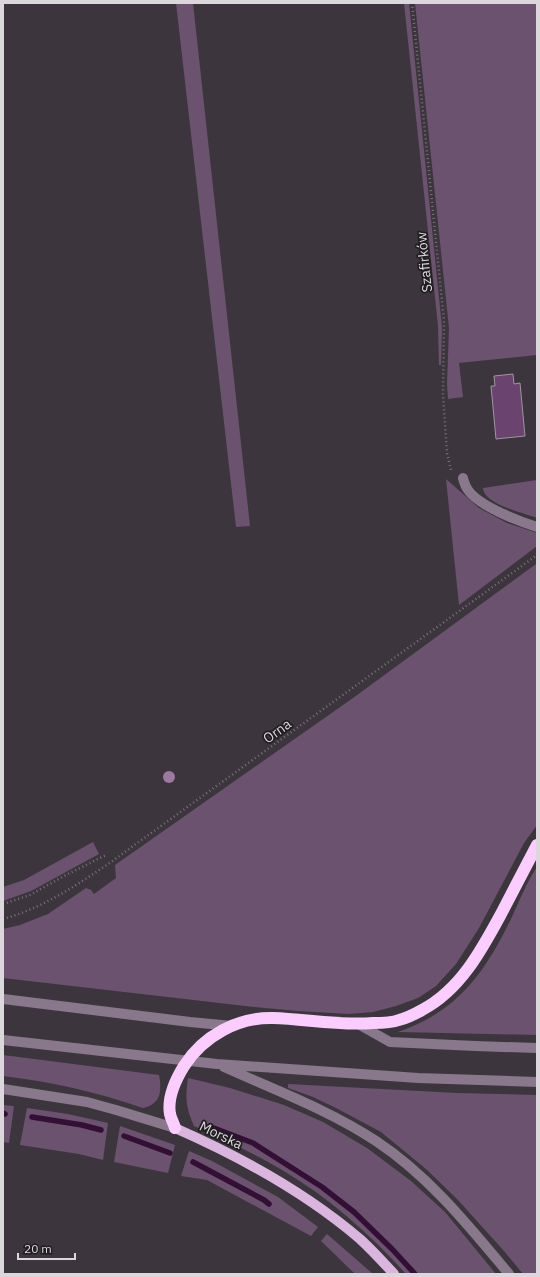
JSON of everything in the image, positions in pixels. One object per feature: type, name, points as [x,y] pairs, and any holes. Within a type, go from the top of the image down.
[{"type":"highway","points":[[175,1128],[170,1114],[170,1102],[175,1080],[188,1060],[202,1044],[214,1034],[249,1020],[272,1018],[358,1024],[400,1020],[422,1010],[440,999],[455,985],[484,946],[537,845]]},
{"type":"main road","name":"Morska","points":[[175,1128],[254,1166],[308,1199],[361,1240],[394,1274]]},
{"type":"street","points":[[463,478],[471,494],[483,503],[537,527]]},
{"type":"street","points":[[3,999],[232,1026]]},
{"type":"street","points":[[358,1024],[390,1042],[537,1048]]},
{"type":"street","points":[[3,1040],[216,1064],[404,1077],[537,1082]]},
{"type":"street","points":[[216,1064],[332,1116],[376,1142],[419,1175],[448,1203],[509,1274]]},
{"type":"street","name":"Morska","points":[[3,1089],[87,1102],[175,1128]]},
{"type":"path","name":"Szafirków","points":[[412,3],[444,322],[443,394],[447,453],[453,475],[463,478]]},
{"type":"path","name":"Orna","points":[[3,919],[23,914],[44,904],[111,862],[537,555]]},
{"type":"path","points":[[3,904],[30,895],[106,855]]},
{"type":"shaded area","points":[[176,3],[193,3],[250,526],[236,527]]},
{"type":"shaded area","points":[[404,3],[409,3],[442,327],[441,365],[439,365],[438,326]]},
{"type":"shaded area","points":[[415,3],[537,3],[537,355],[459,363],[463,397],[448,399],[447,384],[449,328]]},
{"type":"shaded area","points":[[446,479],[479,508],[507,523],[537,533],[537,546],[459,605]]},
{"type":"shaded area","points":[[537,480],[537,518],[514,511],[497,503],[485,494],[483,488]]},
{"type":"shaded area","points":[[536,564],[537,825],[524,843],[479,928],[456,964],[436,986],[418,998],[396,1006],[373,1012],[349,1014],[254,1007],[3,978],[3,929],[20,925],[48,914],[86,888],[91,890],[94,894],[116,878],[115,865],[353,698]]},
{"type":"shaded area","points":[[93,842],[99,854],[31,891],[3,901],[3,887],[24,880]]},
{"type":"shaded area","points":[[537,867],[537,1035],[398,1032],[437,1013],[453,1002],[467,988],[479,973],[501,939],[529,879]]},
{"type":"shaded area","points":[[3,1055],[159,1075],[159,1096],[154,1103],[143,1108],[74,1088],[3,1076]]},
{"type":"shaded area","points":[[188,1078],[230,1088],[284,1105],[323,1122],[367,1148],[411,1181],[445,1212],[496,1274],[406,1274],[348,1217],[316,1192],[261,1158],[194,1126],[189,1114],[187,1103]]},
{"type":"shaded area","points":[[288,1084],[457,1093],[537,1095],[537,1274],[523,1274],[458,1200],[426,1169],[381,1132],[313,1097],[288,1088]]},
{"type":"shaded area","points":[[3,1105],[14,1106],[9,1143],[3,1142]]},
{"type":"shaded area","points":[[27,1108],[68,1114],[108,1123],[103,1160],[79,1154],[20,1145]]},
{"type":"shaded area","points":[[120,1126],[175,1145],[168,1173],[114,1162]]},
{"type":"shaded area","points":[[189,1151],[212,1161],[278,1197],[318,1227],[311,1236],[207,1180],[181,1176]]},
{"type":"shaded area","points":[[327,1234],[373,1274],[355,1274],[321,1241]]},
{"type":"building","points":[[513,374],[514,384],[520,383],[525,436],[496,439],[491,386],[495,386],[494,376]]},
{"type":"waterway","points":[[32,1117],[82,1125],[101,1130]]},
{"type":"waterway","points":[[211,1127],[253,1143],[322,1187],[354,1212],[415,1274]]},
{"type":"waterway","points":[[124,1136],[170,1153]]},
{"type":"waterway","points":[[193,1162],[269,1204]]}]
